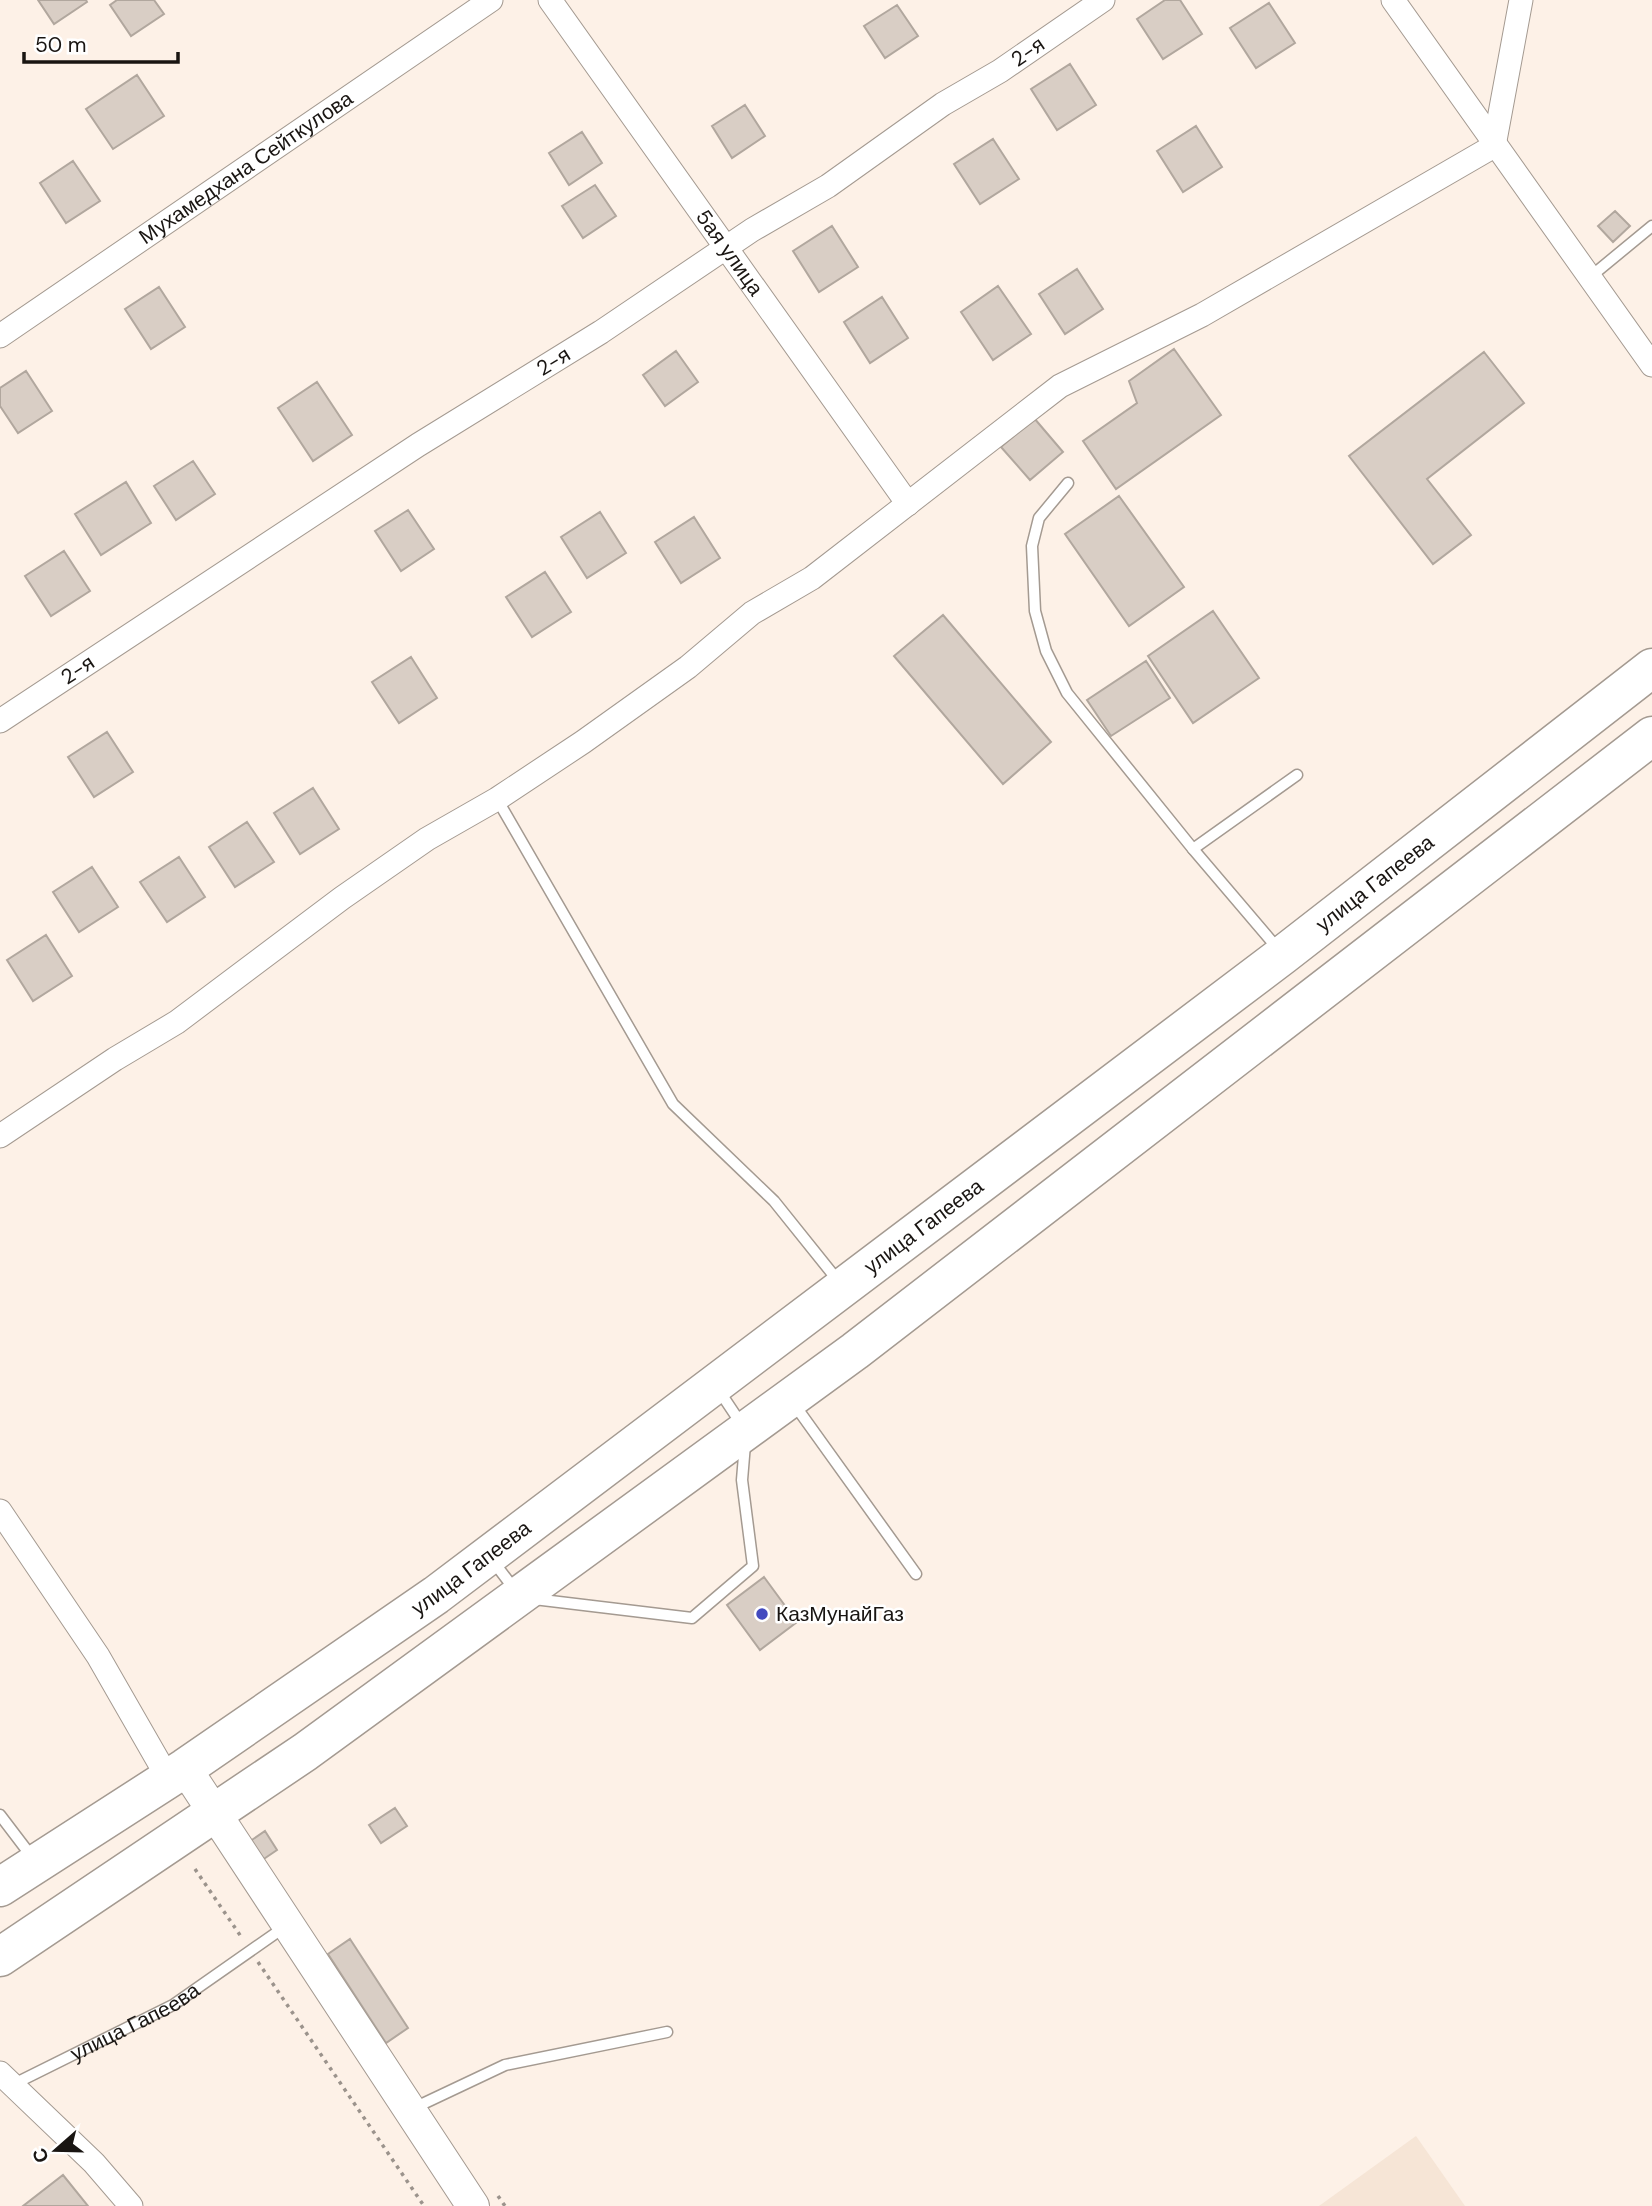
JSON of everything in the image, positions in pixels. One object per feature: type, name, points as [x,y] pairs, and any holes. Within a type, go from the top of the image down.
[{"type":"highway","name":"улица Гапеева","points":[[0,1887],[177,1773],[490,1556],[1283,955],[1652,668]]},
{"type":"highway","points":[[0,1957],[304,1752],[866,1343],[1652,736]]},
{"type":"main road","points":[[177,1773],[214,1812],[286,1926],[474,2206]]},
{"type":"street","name":"Мухамедхана Сейткулова","points":[[0,336],[491,0]]},
{"type":"street","name":"5ая улица","points":[[550,0],[908,504]]},
{"type":"street","name":"2-я","points":[[0,721],[726,248],[828,186],[943,104],[1000,71],[1103,0]]},
{"type":"street","points":[[1393,0],[1494,146],[1652,365]]},
{"type":"street","points":[[0,1136],[115,1059],[177,1022],[342,898],[428,839],[497,799],[583,742],[688,667],[752,613],[812,578],[1060,386],[1202,315],[1494,146],[1521,0]]},
{"type":"street","points":[[0,1511],[177,1773]]},
{"type":"street","name":"улица Гапеева","points":[[7,2079],[94,2163],[131,2206]]},
{"type":"lane","points":[[1589,278],[1652,226]]},
{"type":"lane","points":[[1068,483],[1039,518],[1032,546],[1035,611],[1046,651],[1067,693],[1283,955]]},
{"type":"lane","points":[[1193,849],[1297,775]]},
{"type":"lane","points":[[497,799],[673,1104],[774,1201],[844,1289]]},
{"type":"lane","points":[[490,1556],[520,1597],[692,1618],[753,1566],[742,1480],[746,1431],[716,1386]]},
{"type":"lane","points":[[790,1398],[916,1574]]},
{"type":"lane","points":[[0,1815],[37,1863]]},
{"type":"lane","name":"улица Гапеева","points":[[7,2079],[173,2005],[286,1926]]},
{"type":"lane","points":[[409,2110],[505,2065],[667,2032]]},
{"type":"path","points":[[195,1869],[248,1948]]},
{"type":"path","points":[[256,1959],[424,2206]]},
{"type":"shaded area","points":[[1416,2136],[1465,2206],[1319,2206]]},
{"type":"building","points":[[38,0],[86,0],[87,2],[54,24]]},
{"type":"building","points":[[117,0],[154,0],[164,14],[131,36],[110,5]]},
{"type":"building","points":[[1165,0],[1180,0],[1202,34],[1163,59],[1137,19]]},
{"type":"building","points":[[1269,3],[1295,43],[1256,68],[1230,28]]},
{"type":"building","points":[[897,5],[918,36],[885,58],[864,26]]},
{"type":"building","points":[[1070,64],[1096,105],[1057,130],[1031,89]]},
{"type":"building","points":[[137,75],[164,116],[113,149],[86,109]]},
{"type":"building","points":[[745,105],[765,136],[732,158],[712,126]]},
{"type":"building","points":[[1196,126],[1222,167],[1183,192],[1157,151]]},
{"type":"building","points":[[582,132],[602,163],[569,185],[549,153]]},
{"type":"building","points":[[993,139],[1019,179],[980,204],[954,164]]},
{"type":"building","points":[[73,161],[100,201],[66,223],[40,183]]},
{"type":"building","points":[[595,185],[616,216],[583,238],[562,206]]},
{"type":"building","points":[[1615,211],[1630,226],[1613,242],[1598,226]]},
{"type":"building","points":[[832,226],[858,267],[819,292],[793,251]]},
{"type":"building","points":[[1077,269],[1103,309],[1065,334],[1039,294]]},
{"type":"building","points":[[998,286],[1031,334],[993,360],[961,312]]},
{"type":"building","points":[[159,287],[185,327],[151,349],[125,309]]},
{"type":"building","points":[[882,297],[908,338],[870,363],[844,322]]},
{"type":"building","points":[[1174,349],[1221,415],[1116,489],[1083,441],[1137,403],[1129,381]]},
{"type":"building","points":[[676,351],[698,382],[665,406],[643,375]]},
{"type":"building","points":[[1484,352],[1524,403],[1427,479],[1471,535],[1433,564],[1349,456]]},
{"type":"building","points":[[26,371],[52,411],[18,433],[0,406],[0,388]]},
{"type":"building","points":[[317,382],[352,435],[313,461],[278,408]]},
{"type":"building","points":[[1034,418],[1063,452],[1030,480],[1001,447]]},
{"type":"building","points":[[193,461],[215,494],[176,520],[154,486]]},
{"type":"building","points":[[126,482],[151,523],[101,555],[75,514]]},
{"type":"building","points":[[1119,496],[1184,587],[1129,626],[1065,534]]},
{"type":"building","points":[[408,510],[434,549],[401,571],[375,531]]},
{"type":"building","points":[[600,512],[626,553],[587,578],[561,537]]},
{"type":"building","points":[[694,517],[720,558],[681,583],[655,542]]},
{"type":"building","points":[[64,551],[90,591],[51,616],[25,576]]},
{"type":"building","points":[[545,572],[571,612],[532,637],[506,597]]},
{"type":"building","points":[[1213,611],[1259,678],[1193,723],[1148,656]]},
{"type":"building","points":[[943,615],[1051,742],[1003,784],[894,656]]},
{"type":"building","points":[[411,657],[437,698],[399,723],[372,682]]},
{"type":"building","points":[[1146,661],[1170,698],[1111,736],[1087,700]]},
{"type":"building","points":[[107,732],[133,772],[94,797],[68,757]]},
{"type":"building","points":[[313,788],[339,829],[300,854],[274,813]]},
{"type":"building","points":[[247,822],[274,862],[235,887],[209,847]]},
{"type":"building","points":[[179,857],[205,897],[167,922],[140,882]]},
{"type":"building","points":[[92,867],[118,907],[79,932],[53,892]]},
{"type":"building","points":[[46,935],[72,976],[33,1001],[7,960]]},
{"type":"building","name":"КазМунайГаз","points":[[764,1577],[797,1622],[760,1650],[727,1605]]},
{"type":"building","points":[[395,1808],[407,1826],[381,1843],[369,1825]]},
{"type":"building","points":[[265,1831],[277,1850],[252,1867],[240,1848]]},
{"type":"building","points":[[350,1939],[408,2028],[386,2043],[328,1954]]},
{"type":"building","points":[[63,2175],[88,2206],[23,2206]]},
{"type":"place","name":"КазМунайГаз","points":[[762,1614]]}]
